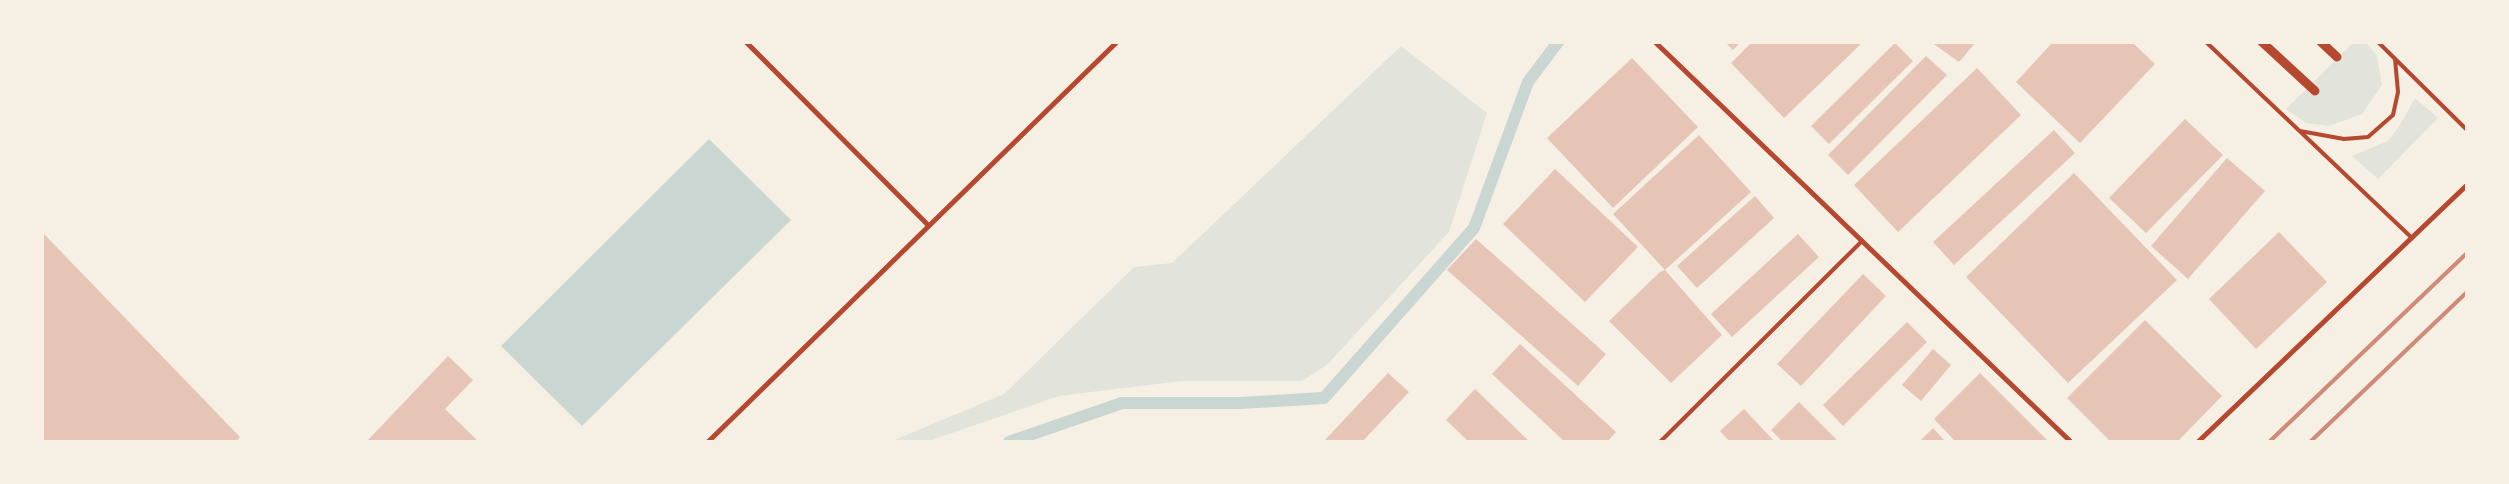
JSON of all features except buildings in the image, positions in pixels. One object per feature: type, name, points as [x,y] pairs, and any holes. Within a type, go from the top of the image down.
[{"type":"street","points":[[746,42],[929,226]]},
{"type":"street","points":[[708,442],[1117,42]]},
{"type":"street","points":[[1655,42],[2071,442]]},
{"type":"street","points":[[2262,42],[2315,91]]},
{"type":"street","points":[[2321,42],[2337,57]]},
{"type":"street","points":[[2198,442],[2466,186]]},
{"type":"lane","points":[[2206,42],[2412,238]]},
{"type":"lane","points":[[2378,42],[2466,129]]},
{"type":"lane","points":[[2300,131],[2344,139],[2368,137],[2393,115],[2398,92],[2395,59]]},
{"type":"lane","points":[[1660,442],[1862,241]]},
{"type":"shaded area","points":[[2353,43],[2366,43],[2377,55],[2382,85],[2362,114],[2329,126],[2306,123],[2286,109]]},
{"type":"shaded area","points":[[1401,46],[1487,113],[1449,232],[1328,364],[1302,381],[1181,381],[1059,396],[929,441],[892,441],[1004,394],[1134,267],[1172,263]]},
{"type":"shaded area","points":[[2415,98],[2438,118],[2378,179],[2352,156],[2388,141],[2398,128]]},
{"type":"shaded area","points":[[709,139],[791,220],[582,426],[501,346]]},
{"type":"waterway","points":[[1009,442],[1122,403],[1241,403],[1324,398],[1474,228],[1528,82],[1558,42]]},
{"type":"railway","points":[[2269,442],[2466,254]]},
{"type":"railway","points":[[2310,442],[2466,293]]}]
